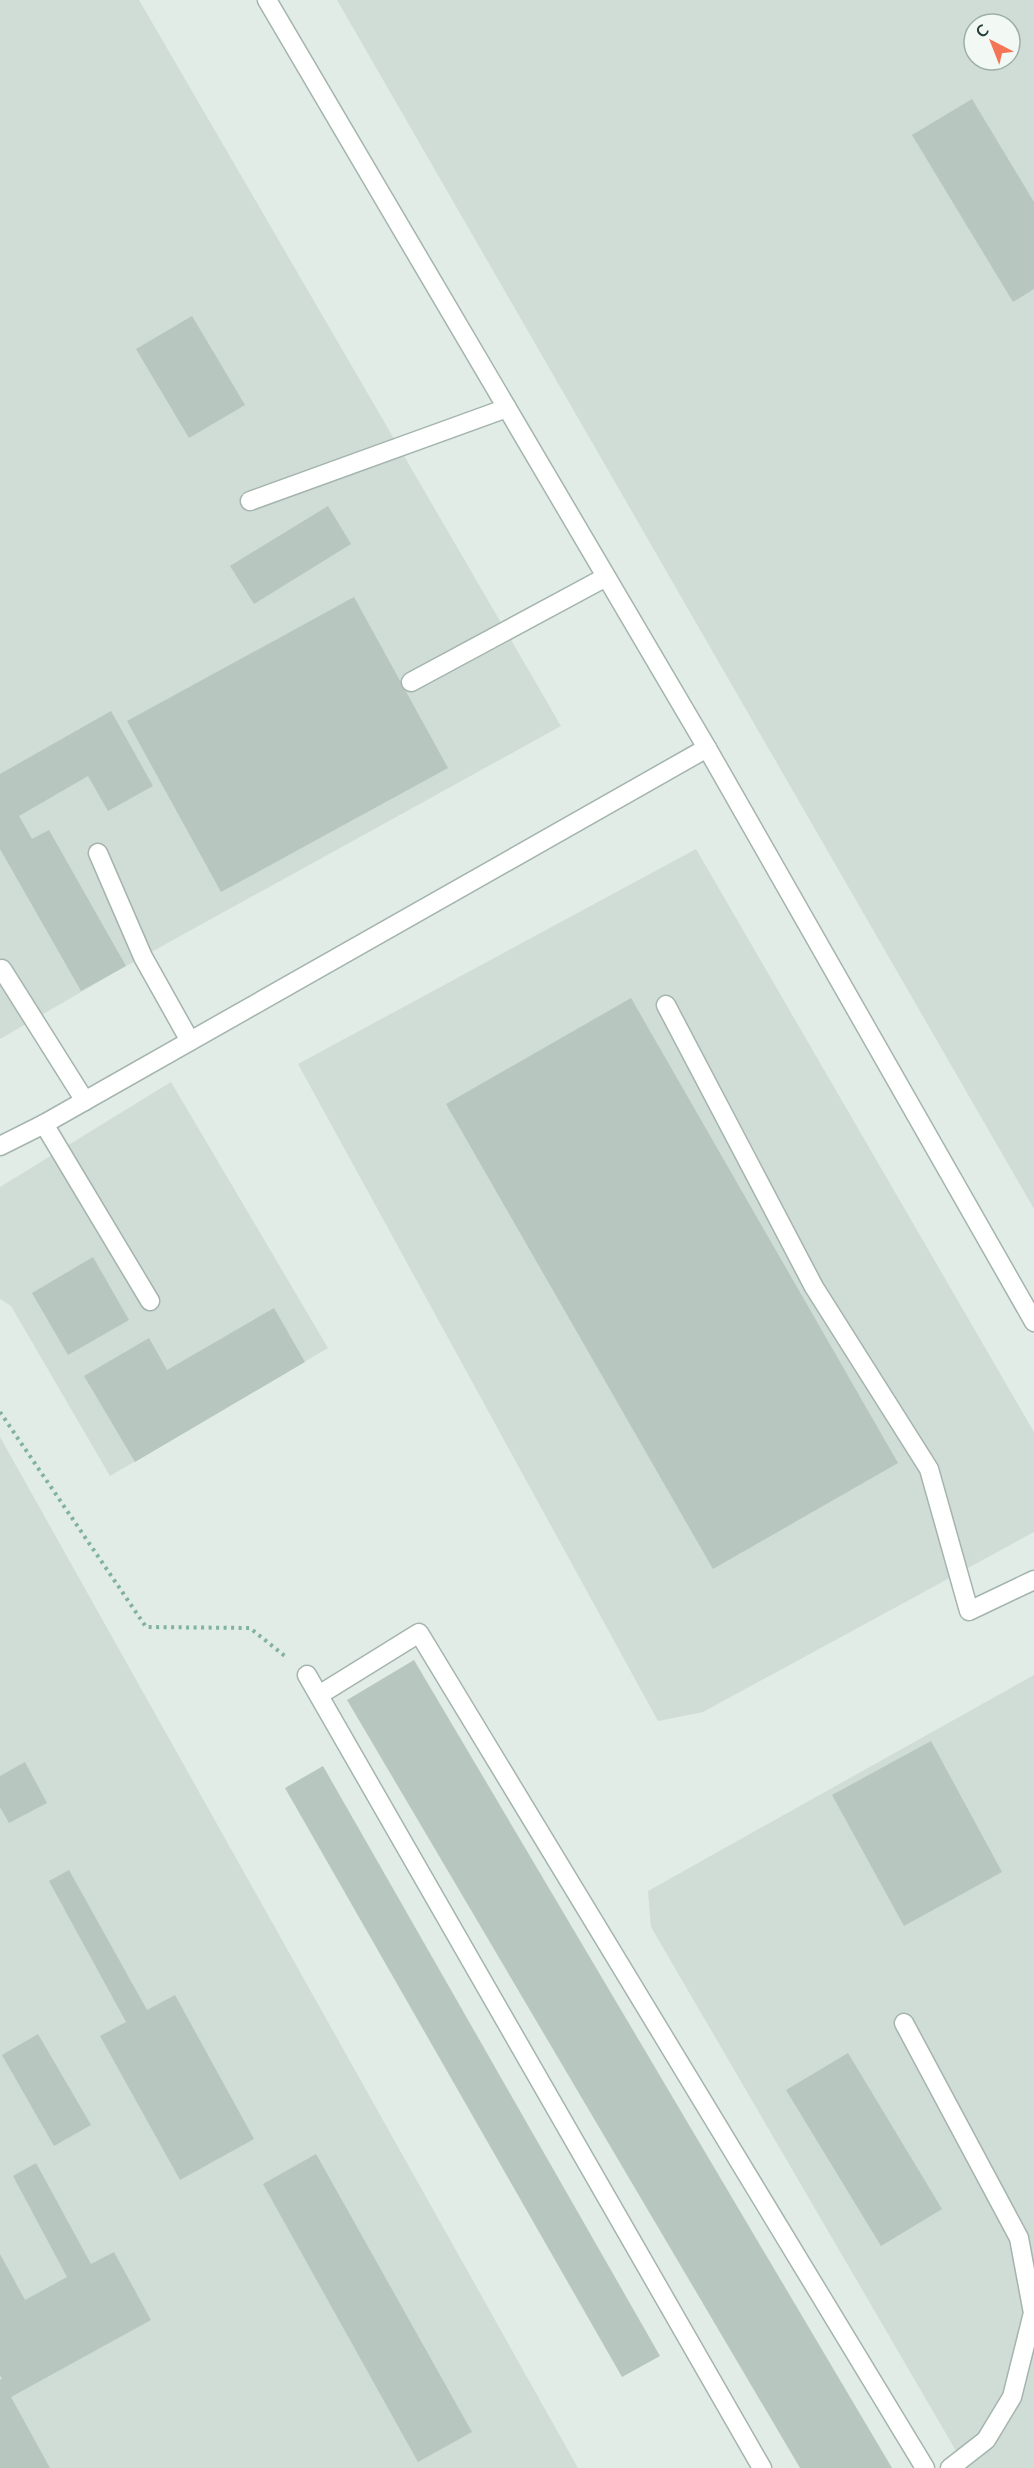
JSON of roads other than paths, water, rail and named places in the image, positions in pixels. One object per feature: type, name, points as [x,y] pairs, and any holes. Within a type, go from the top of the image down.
[{"type":"street","points":[[267,0],[707,748],[1034,1322]]},
{"type":"street","points":[[250,501],[507,408]]},
{"type":"street","points":[[411,682],[606,577]]},
{"type":"street","points":[[0,1146],[44,1124],[707,748]]},
{"type":"street","points":[[98,853],[142,957],[190,1041]]},
{"type":"street","points":[[2,969],[84,1101]]},
{"type":"street","points":[[666,1005],[814,1287],[929,1469],[969,1611],[1034,1580]]},
{"type":"street","points":[[44,1124],[150,1301]]},
{"type":"street","points":[[319,1695],[419,1633],[925,2468]]},
{"type":"street","points":[[307,1675],[762,2468]]},
{"type":"street","points":[[904,2023],[1019,2238],[1033,2313],[1012,2397],[986,2440],[950,2468]]}]
